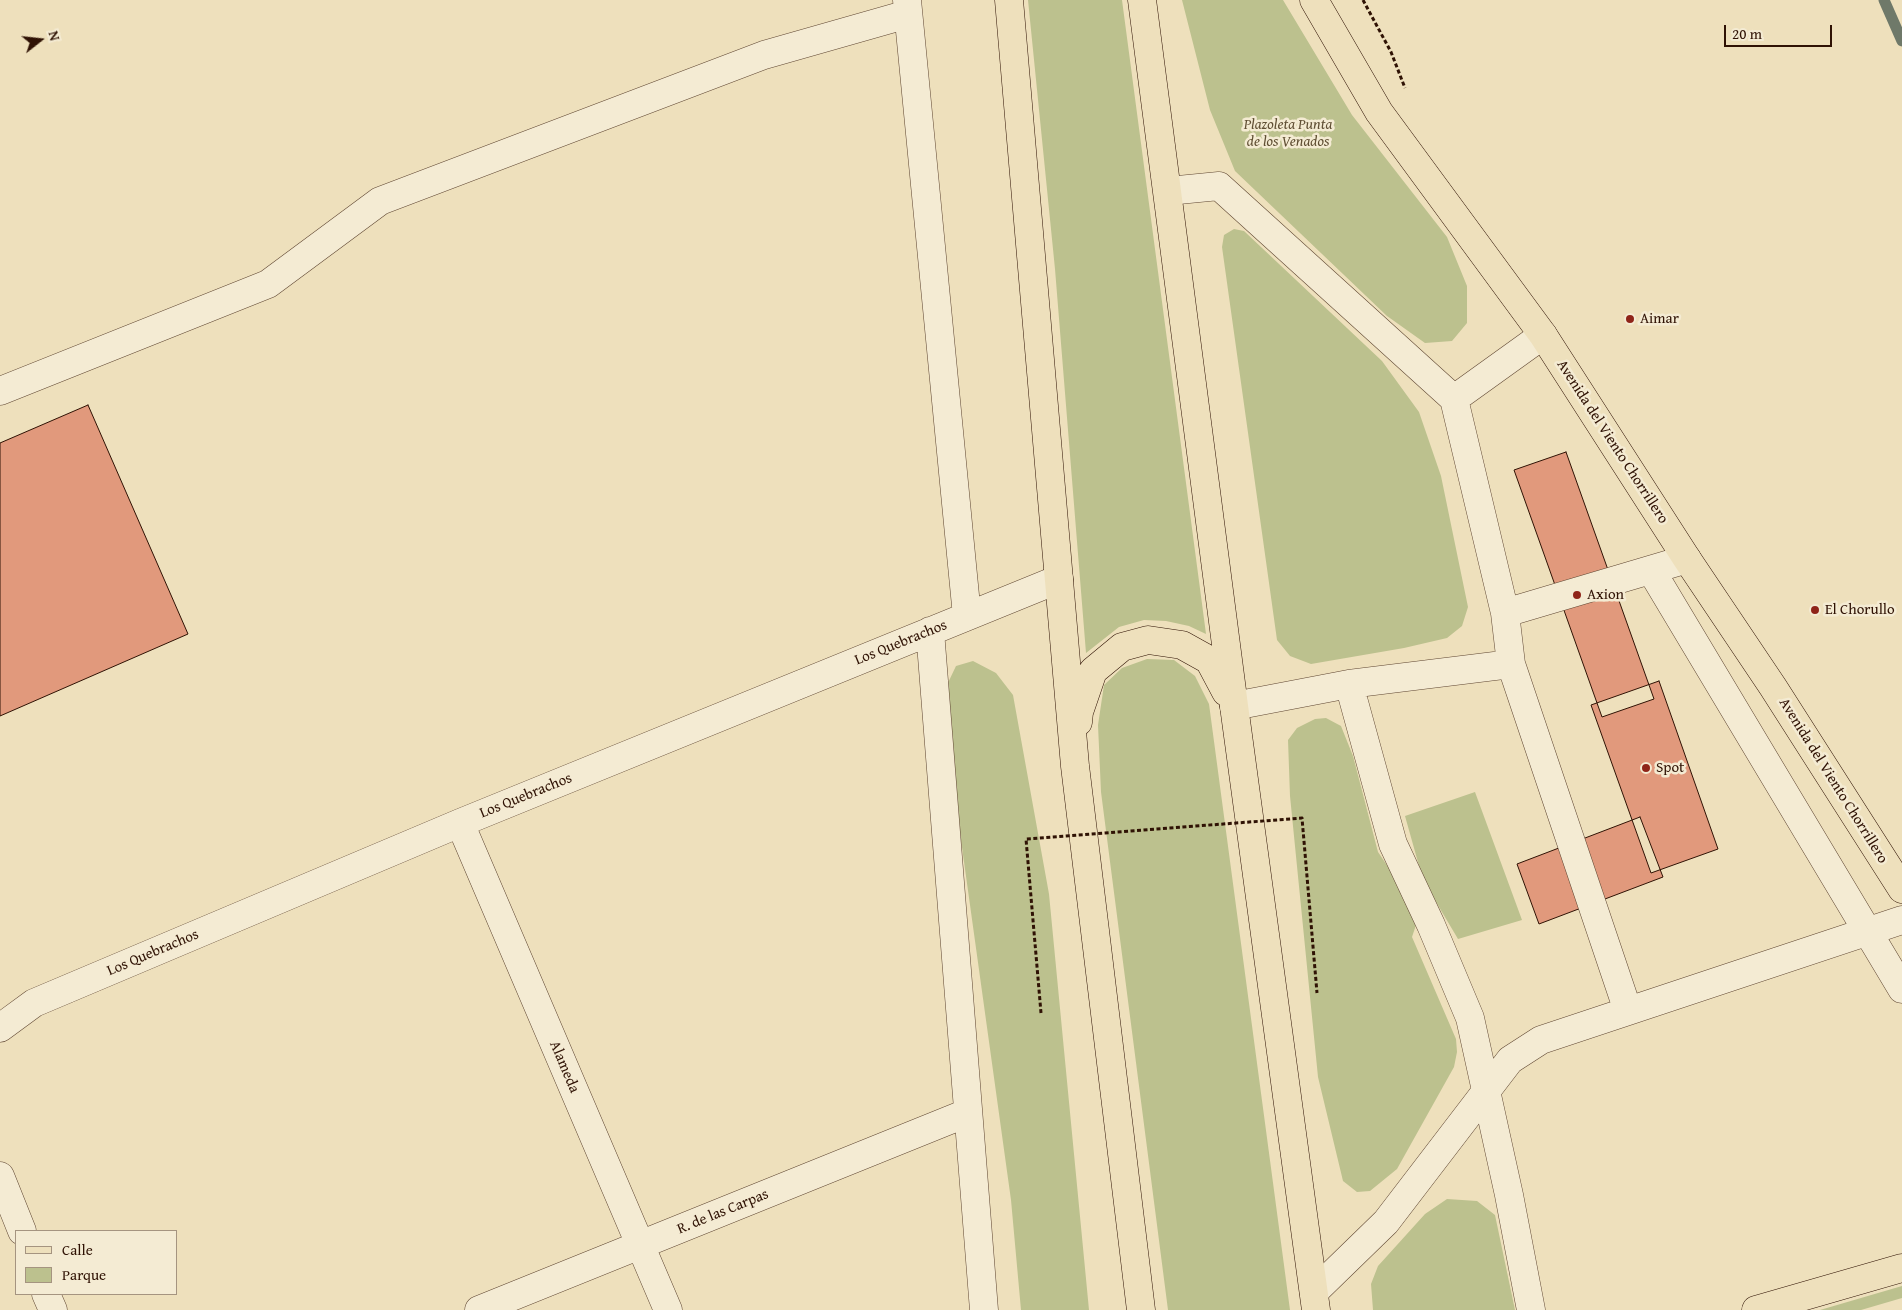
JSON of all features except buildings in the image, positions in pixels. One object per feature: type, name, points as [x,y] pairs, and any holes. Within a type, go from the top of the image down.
[{"type":"main road","points":[[1009,0],[1075,766],[1141,1310]]},
{"type":"main road","points":[[1142,0],[1234,706],[1315,1301]]},
{"type":"main road","name":"Avenida del Viento Chorrillero","points":[[1314,0],[1379,112],[1543,335],[1773,687],[1902,889]]},
{"type":"main road","points":[[1075,766],[1079,712],[1093,671],[1122,646],[1148,640],[1182,645],[1209,660],[1234,706]]},
{"type":"main road","points":[[1756,1310],[1902,1268]]},
{"type":"street","points":[[0,391],[268,284],[380,200],[764,56],[907,7],[967,616]]},
{"type":"street","points":[[1168,191],[1219,186],[1454,399],[1505,613],[1511,664],[1628,1011]]},
{"type":"street","points":[[1454,399],[1543,335]]},
{"type":"street","points":[[1505,613],[1688,559]]},
{"type":"street","points":[[1651,570],[1902,989]]},
{"type":"street","name":"Los Quebrachos","points":[[0,1028],[34,1003],[460,824],[1059,579]]},
{"type":"street","points":[[930,631],[984,1310]]},
{"type":"street","points":[[1234,706],[1349,684],[1511,664]]},
{"type":"street","points":[[1349,684],[1393,844],[1431,925],[1470,1018],[1510,1195],[1531,1310]]},
{"type":"street","name":"Alameda","points":[[460,824],[668,1310]]},
{"type":"street","points":[[1315,1301],[1386,1222],[1510,1060],[1541,1040],[1902,920]]},
{"type":"street","name":"R. de las Carpas","points":[[478,1310],[967,1113]]},
{"type":"street","points":[[0,1176],[22,1230]]},
{"type":"street","points":[[46,1295],[53,1310]]},
{"type":"path","points":[[1041,1013],[1026,839],[1302,818],[1317,993]]},
{"type":"green space","points":[[1028,0],[1122,0],[1206,634],[1189,626],[1166,621],[1144,620],[1119,627],[1086,653],[1055,269]]},
{"type":"green space","name":"Plazoleta Punta de los Venados","points":[[1182,0],[1283,0],[1352,115],[1447,237],[1467,286],[1467,323],[1452,341],[1425,343],[1387,316],[1235,171],[1210,110]]},
{"type":"green space","points":[[1234,229],[1244,231],[1382,361],[1419,412],[1441,476],[1468,607],[1462,626],[1447,638],[1404,648],[1311,664],[1290,656],[1277,640],[1222,247],[1224,235]]},
{"type":"green space","points":[[1147,659],[1174,660],[1195,676],[1209,704],[1290,1310],[1168,1310],[1101,792],[1098,725],[1104,685],[1122,668]]},
{"type":"green space","points":[[973,661],[996,673],[1013,695],[1049,894],[1089,1310],[1021,1310],[1011,1200],[955,797],[946,687],[956,666]]},
{"type":"green space","points":[[1326,718],[1341,726],[1353,756],[1378,852],[1399,883],[1416,925],[1412,937],[1456,1039],[1457,1052],[1454,1067],[1397,1169],[1370,1191],[1357,1192],[1343,1181],[1318,1077],[1290,796],[1288,740],[1297,728],[1315,719]]},
{"type":"green space","points":[[1475,792],[1522,920],[1458,939],[1423,880],[1405,816]]},
{"type":"green space","points":[[1447,1199],[1477,1201],[1495,1215],[1515,1310],[1373,1310],[1371,1284],[1378,1266],[1425,1214]]},
{"type":"green space","points":[[1902,1286],[1902,1298],[1861,1310],[1820,1310]]},
{"type":"waterway","points":[[1884,0],[1902,41]]},
{"type":"place","name":"Aimar","points":[[1630,319]]},
{"type":"place","name":"Axion","points":[[1577,595]]},
{"type":"place","name":"El Chorullo","points":[[1815,610]]},
{"type":"place","name":"Spot","points":[[1646,768]]}]
